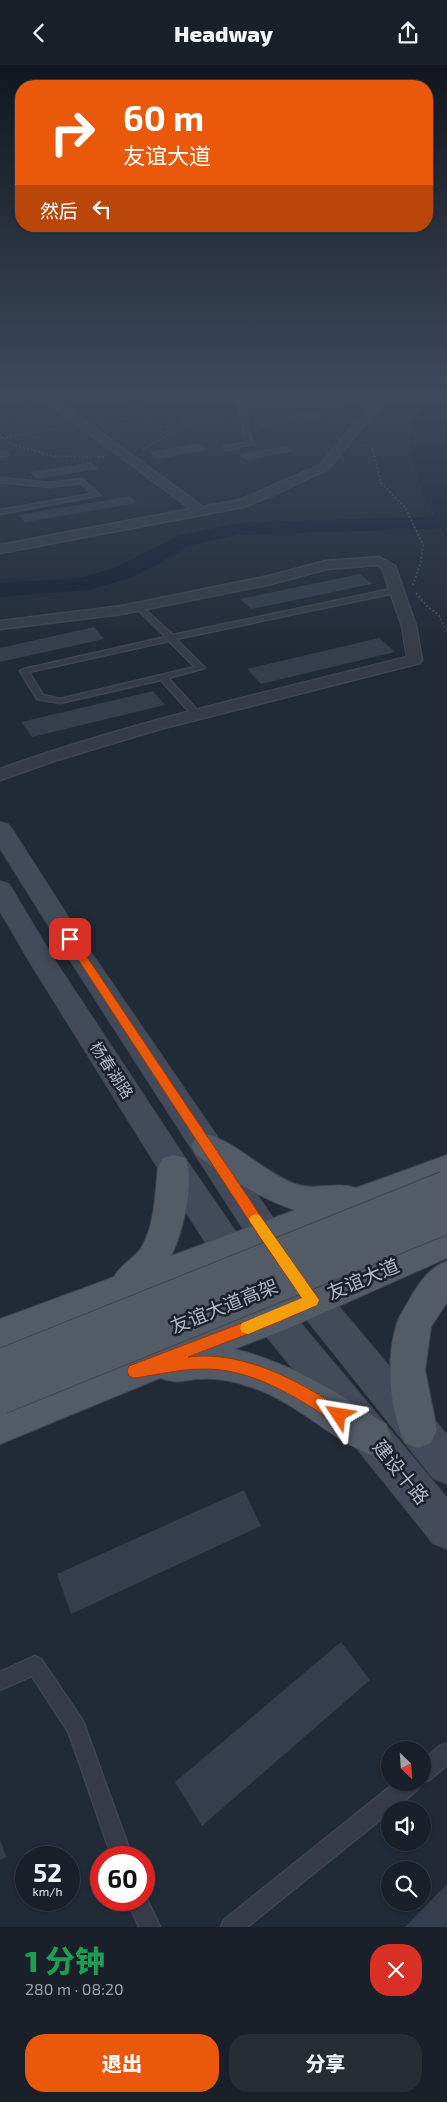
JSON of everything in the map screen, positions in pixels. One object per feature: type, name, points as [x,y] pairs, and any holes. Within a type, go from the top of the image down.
[{"type":"main road","points":[[0,829],[79,954],[266,1235],[312,1300],[447,1465]]},
{"type":"main road","name":"杨春湖路","points":[[0,889],[44,964],[228,1249]]},
{"type":"main road","points":[[207,1146],[271,1188],[299,1198],[348,1197],[447,1167]]},
{"type":"main road","points":[[118,1289],[142,1273],[159,1250],[168,1219],[174,1167]]},
{"type":"main road","points":[[0,1335],[118,1289],[447,1167]]},
{"type":"main road","name":"友谊大道高架","points":[[0,1368],[447,1189]]},
{"type":"main road","name":"友谊大道高架","points":[[0,1396],[447,1215]]},
{"type":"main road","name":"友谊大道","points":[[0,1426],[134,1371],[274,1318],[447,1243]]},
{"type":"main road","name":"建设十路","points":[[228,1249],[274,1318],[447,1529]]},
{"type":"main road","points":[[418,1430],[407,1370],[414,1325],[430,1297],[447,1276]]},
{"type":"main road","points":[[134,1371],[204,1362],[232,1365],[272,1378],[306,1394],[372,1437]]},
{"type":"street","points":[[163,482],[202,511]]},
{"type":"street","points":[[0,549],[243,503],[292,482]]},
{"type":"street","points":[[0,625],[140,607],[271,580],[326,565],[379,561],[388,565],[408,626],[415,660],[196,715],[49,756],[0,775]]},
{"type":"lane","points":[[19,482],[49,485],[75,482]]},
{"type":"lane","points":[[0,512],[97,495],[83,482]]},
{"type":"lane","points":[[140,607],[171,638],[201,668],[60,701],[40,697],[24,671],[171,638],[396,590]]},
{"type":"lane","points":[[163,677],[196,715]]},
{"type":"lane","points":[[0,1681],[35,1665],[76,1727],[118,1846]]},
{"type":"lane","points":[[431,1766],[447,1753]]},
{"type":"lane","points":[[231,1927],[400,1791]]},
{"type":"lane","points":[[142,1911],[150,1927]]},
{"type":"path","points":[[381,482],[402,503],[420,539],[423,548],[422,561],[413,584],[418,596],[439,615],[447,633]]},
{"type":"water","points":[[419,482],[447,482],[447,540],[426,498]]},
{"type":"building","points":[[130,496],[137,503],[25,522],[19,515]]},
{"type":"building","points":[[360,574],[372,584],[251,609],[240,599]]},
{"type":"building","points":[[94,627],[104,639],[0,662],[0,648]]},
{"type":"building","points":[[379,638],[395,652],[261,684],[247,669]]},
{"type":"building","points":[[153,691],[165,705],[32,737],[21,722]]},
{"type":"building","points":[[244,1490],[261,1526],[71,1614],[57,1574]]},
{"type":"building","points":[[341,1642],[370,1680],[202,1826],[175,1782]]},
{"type":"building","points":[[0,1839],[6,1857],[0,1860]]},
{"type":"building","points":[[447,1884],[447,1927],[405,1927],[421,1911],[431,1911],[431,1900]]},
{"type":"waterway","points":[[0,590],[80,585],[125,572],[185,540],[237,529],[447,522]]},
{"type":"slow traffic","points":[[248,1328],[312,1300],[256,1219]]},
{"type":"route","points":[[70,939],[266,1235],[312,1300],[274,1318],[134,1371],[204,1362],[232,1365],[272,1378],[306,1394],[339,1415]]}]
